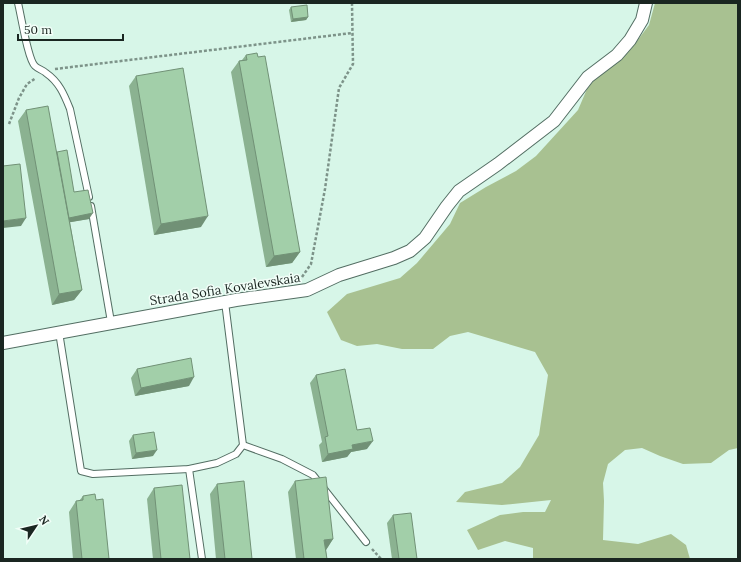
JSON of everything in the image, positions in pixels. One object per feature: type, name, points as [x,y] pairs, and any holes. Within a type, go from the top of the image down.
[{"type":"street","name":"Strada Sofia Kovalevskaia","points":[[3,344],[111,322],[225,302],[307,290],[339,275],[394,258],[410,251],[425,238],[459,191],[498,164],[554,121],[588,77],[617,55],[630,40],[642,20],[646,3]]},
{"type":"lane","points":[[18,3],[29,56],[35,66],[58,83],[65,95],[70,109],[91,208],[111,322]]},
{"type":"lane","points":[[60,332],[81,471],[93,474],[189,468],[217,464],[236,454],[243,445],[225,302]]},
{"type":"lane","points":[[243,445],[282,460],[313,475],[366,542]]},
{"type":"lane","points":[[189,468],[202,559]]},
{"type":"path","points":[[286,293],[301,280],[311,264],[325,189],[338,88],[353,64],[352,3]]},
{"type":"path","points":[[9,124],[19,98],[27,84],[45,72],[60,68],[352,33]]},
{"type":"path","points":[[366,542],[381,559]]},
{"type":"green space","points":[[655,3],[738,3],[738,448],[729,450],[711,463],[683,464],[642,448],[625,450],[608,464],[603,483],[603,540],[638,544],[671,534],[686,545],[690,559],[533,559],[533,548],[505,541],[478,550],[467,530],[500,515],[523,512],[545,512],[551,500],[502,505],[456,502],[465,492],[502,483],[520,467],[539,435],[548,375],[535,352],[468,332],[450,336],[433,349],[402,349],[377,344],[357,346],[341,340],[327,312],[347,294],[400,278],[417,263],[450,224],[460,203],[516,171],[536,156],[578,110],[587,89],[610,60],[631,49],[649,25]]},
{"type":"building","points":[[307,5],[308,17],[293,19],[291,7]]},
{"type":"building","points":[[257,53],[258,57],[265,56],[300,252],[274,256],[239,61],[247,60],[246,55]]},
{"type":"building","points":[[183,68],[208,216],[161,224],[136,76]]},
{"type":"building","points":[[48,106],[82,290],[59,294],[26,110]]},
{"type":"building","points":[[67,150],[74,192],[88,190],[93,213],[69,218],[57,152]]},
{"type":"building","points":[[20,164],[26,218],[3,221],[3,166]]},
{"type":"building","points":[[191,358],[194,377],[141,388],[137,369]]},
{"type":"building","points":[[345,369],[357,430],[370,428],[373,441],[352,445],[353,449],[328,454],[325,437],[328,436],[316,375]]},
{"type":"building","points":[[154,432],[157,450],[136,453],[133,435]]},
{"type":"building","points":[[326,477],[333,539],[324,540],[327,559],[304,559],[295,481]]},
{"type":"building","points":[[244,481],[252,559],[225,559],[217,484]]},
{"type":"building","points":[[182,485],[190,559],[161,559],[154,488]]},
{"type":"building","points":[[95,494],[96,500],[103,499],[109,559],[82,559],[76,501],[83,500],[83,496]]},
{"type":"building","points":[[411,513],[417,559],[399,559],[393,515]]}]
